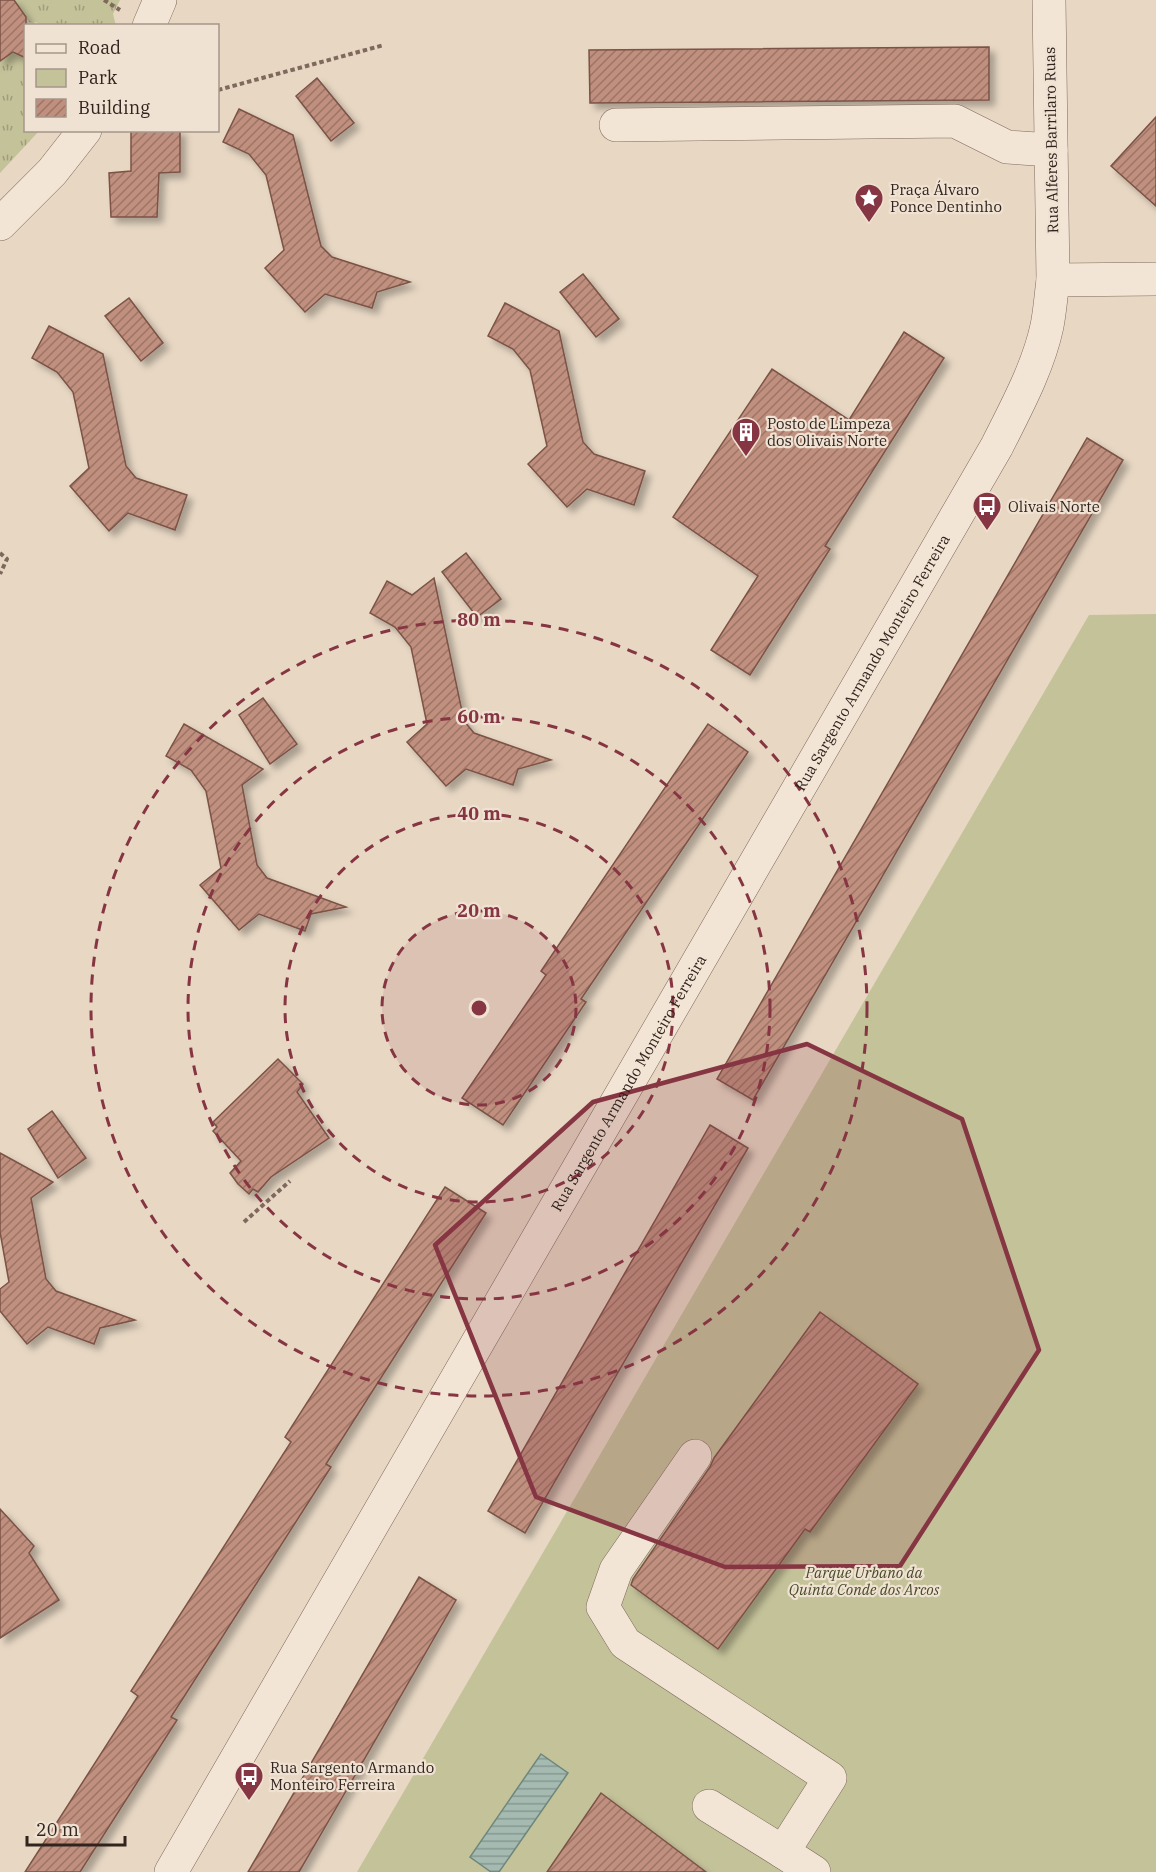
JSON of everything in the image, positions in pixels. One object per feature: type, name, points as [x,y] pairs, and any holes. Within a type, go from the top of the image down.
[{"type":"street","points":[[135,18],[160,0]]},
{"type":"street","name":"Rua Alferes Barrilaro Ruas","points":[[1050,0],[1053,280]]},
{"type":"street","points":[[616,125],[955,120],[1007,147],[1051,150]]},
{"type":"street","points":[[0,225],[52,172],[83,132]]},
{"type":"street","points":[[1053,280],[1156,279]]},
{"type":"street","name":"Rua Sargento Armando Monteiro Ferreira","points":[[171,1872],[997,446],[1020,400],[1041,345],[1047,326],[1053,280]]},
{"type":"street","points":[[695,1456],[616,1570],[603,1607],[625,1643],[830,1778],[783,1852]]},
{"type":"street","points":[[709,1806],[814,1872]]},
{"type":"path","points":[[104,0],[135,18]]},
{"type":"path","points":[[219,90],[384,45]]},
{"type":"path","points":[[0,553],[7,559],[0,574]]},
{"type":"path","points":[[244,1222],[290,1181]]},
{"type":"highlighted area","points":[[807,1044],[962,1119],[1039,1350],[900,1566],[725,1567],[536,1497],[435,1245],[593,1102]]},
{"type":"green space","points":[[14,0],[120,0],[113,14],[116,24],[40,24],[35,22],[34,24],[29,22]]},
{"type":"green space","points":[[13,52],[24,58],[24,132],[38,132],[0,173],[0,61]]},
{"type":"green space","name":"Parque Urbano da Quinta Conde dos Arcos","points":[[1156,614],[1156,1872],[357,1872],[1089,615]]},
{"type":"shaded area","points":[[541,1754],[568,1773],[499,1872],[491,1872],[470,1857]]},
{"type":"building","points":[[0,0],[14,0],[26,17],[24,57],[13,52],[0,61]]},
{"type":"building","points":[[989,47],[989,100],[590,103],[589,50]]},
{"type":"building","points":[[317,78],[354,123],[331,141],[296,96]]},
{"type":"building","points":[[239,109],[293,135],[321,246],[332,257],[410,282],[377,292],[372,308],[325,294],[305,312],[265,268],[284,250],[266,175],[249,154],[223,142]]},
{"type":"building","points":[[1156,117],[1156,206],[1111,166]]},
{"type":"building","points":[[131,132],[180,132],[180,172],[159,173],[157,217],[111,217],[109,173],[131,171]]},
{"type":"building","points":[[583,274],[619,319],[596,337],[560,292]]},
{"type":"building","points":[[129,298],[163,343],[141,361],[105,316]]},
{"type":"building","points":[[505,303],[559,331],[583,442],[594,454],[645,471],[634,505],[587,489],[567,507],[528,464],[547,446],[530,370],[513,349],[488,336]]},
{"type":"building","points":[[49,326],[103,354],[126,466],[136,478],[187,495],[175,530],[128,513],[109,531],[70,486],[89,468],[73,392],[57,372],[32,358]]},
{"type":"building","points":[[904,332],[944,358],[825,546],[830,549],[750,675],[711,650],[758,576],[673,517],[772,369],[849,420]]},
{"type":"building","points":[[1087,438],[1123,460],[753,1100],[717,1079]]},
{"type":"building","points":[[466,553],[501,599],[477,617],[442,572]]},
{"type":"building","points":[[434,578],[464,721],[474,733],[551,760],[518,769],[513,785],[466,769],[446,786],[407,742],[427,724],[411,647],[395,627],[370,613],[387,581],[412,595]]},
{"type":"building","points":[[263,698],[297,744],[270,764],[239,715]]},
{"type":"building","points":[[184,724],[263,769],[242,785],[257,865],[267,878],[346,907],[311,914],[305,931],[259,914],[239,930],[200,885],[221,868],[206,791],[191,770],[166,756]]},
{"type":"building","points":[[708,724],[748,752],[581,999],[586,1002],[503,1125],[462,1098],[546,975],[541,971]]},
{"type":"building","points":[[278,1059],[303,1084],[297,1092],[329,1138],[271,1177],[258,1192],[253,1189],[249,1194],[230,1173],[241,1161],[213,1131],[217,1127],[213,1122]]},
{"type":"building","points":[[52,1111],[86,1158],[58,1178],[28,1129]]},
{"type":"building","points":[[710,1125],[748,1148],[525,1533],[488,1511]]},
{"type":"building","points":[[0,1153],[53,1182],[31,1198],[46,1279],[56,1291],[135,1320],[100,1328],[94,1344],[48,1327],[27,1344],[0,1311],[0,1289],[9,1282],[0,1232]]},
{"type":"building","points":[[445,1187],[486,1213],[326,1464],[331,1467],[171,1717],[177,1720],[80,1872],[25,1872],[138,1696],[131,1691],[291,1442],[285,1437]]},
{"type":"building","points":[[820,1312],[918,1384],[810,1532],[805,1529],[718,1649],[631,1585],[714,1458]]},
{"type":"building","points":[[0,1509],[34,1546],[29,1553],[59,1600],[0,1638]]},
{"type":"building","points":[[419,1577],[456,1600],[346,1791],[299,1872],[248,1872]]},
{"type":"building","points":[[601,1793],[706,1872],[547,1872]]},
{"type":"place","name":"Praça Álvaro Ponce Dentinho","points":[[869,224]]},
{"type":"place","name":"Posto de Limpeza dos Olivais Norte","points":[[746,458]]},
{"type":"place","name":"Olivais Norte","points":[[987,532]]},
{"type":"place","name":"Rua Sargento Armando Monteiro Ferreira","points":[[249,1802]]}]
